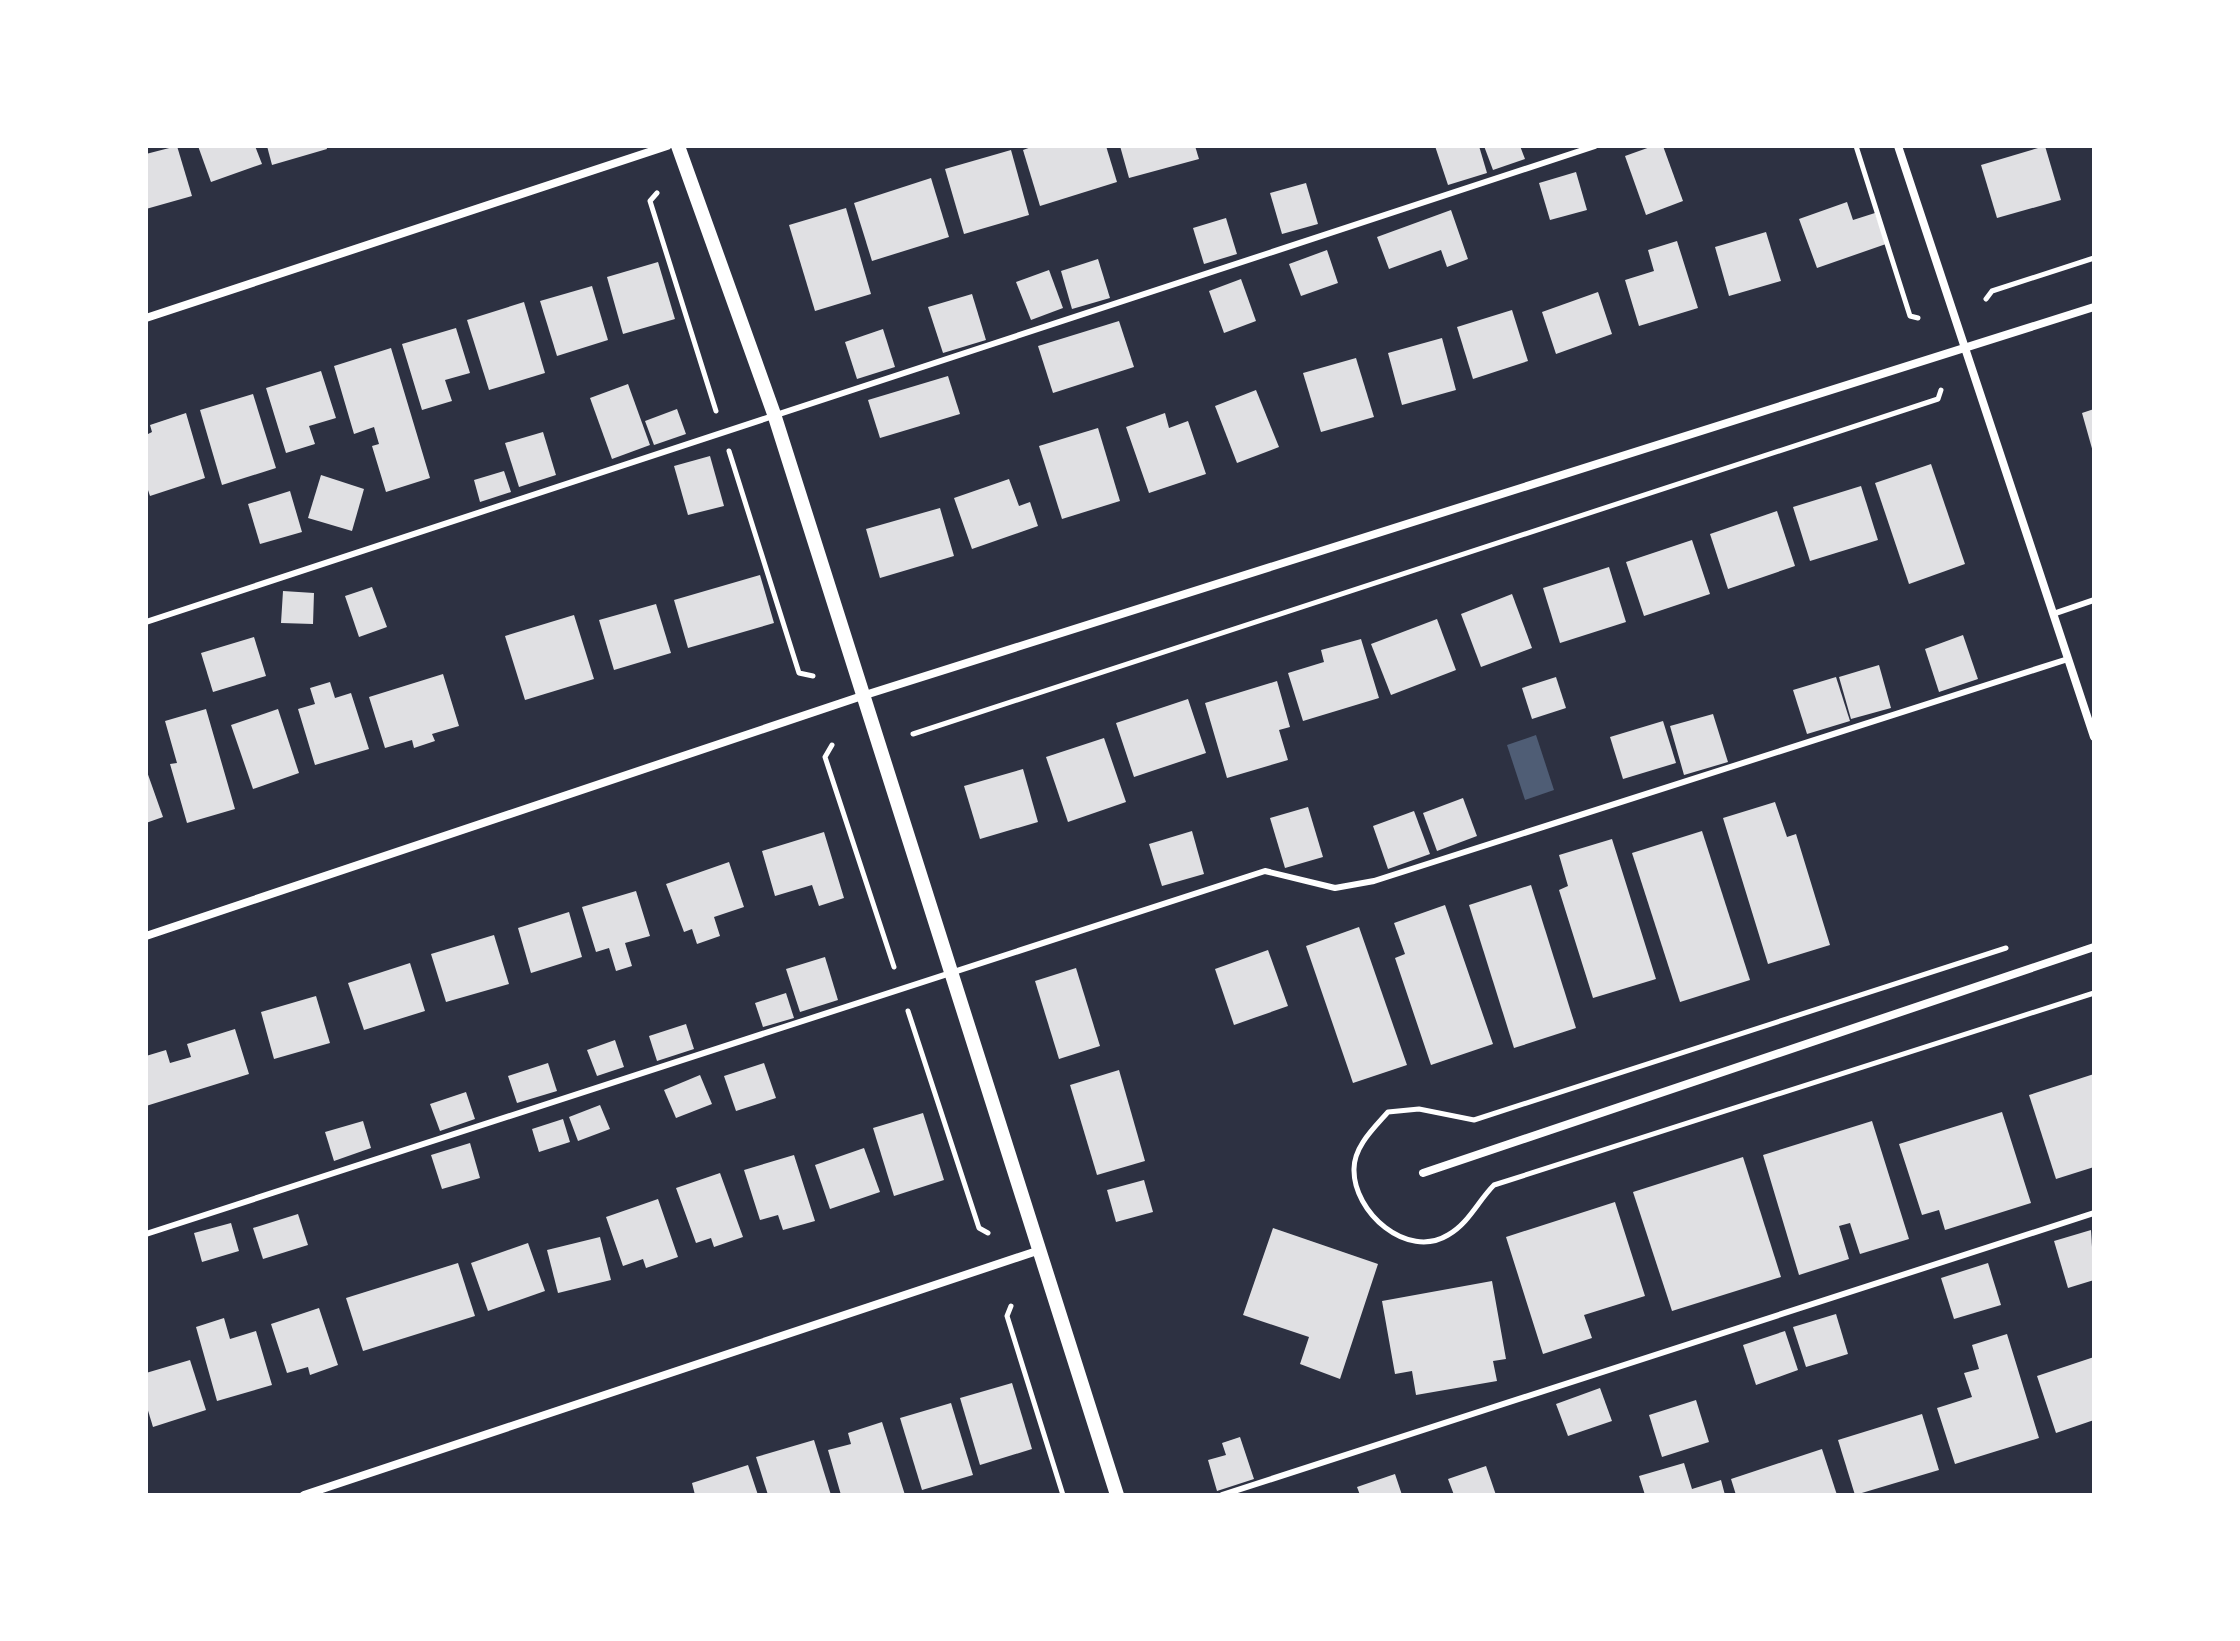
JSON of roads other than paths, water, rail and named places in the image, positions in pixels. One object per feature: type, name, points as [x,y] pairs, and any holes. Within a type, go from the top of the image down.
[{"type":"street","points":[[146,318],[667,146]]},
{"type":"street","points":[[678,146],[774,414],[949,974],[1117,1495]]},
{"type":"street","points":[[1898,146],[2094,737]]},
{"type":"street","points":[[146,936],[862,696],[1964,351],[2094,307]]},
{"type":"street","points":[[1423,1173],[2094,947]]},
{"type":"street","points":[[304,1495],[1040,1250]]},
{"type":"lane","points":[[146,622],[1595,146]]},
{"type":"lane","points":[[2053,614],[2094,600]]},
{"type":"lane","points":[[146,1234],[1265,871],[1335,888],[1374,881],[2068,659]]},
{"type":"lane","points":[[1222,1495],[2094,1213]]},
{"type":"water","points":[[1536,735],[1554,790],[1525,800],[1507,745]]}]
